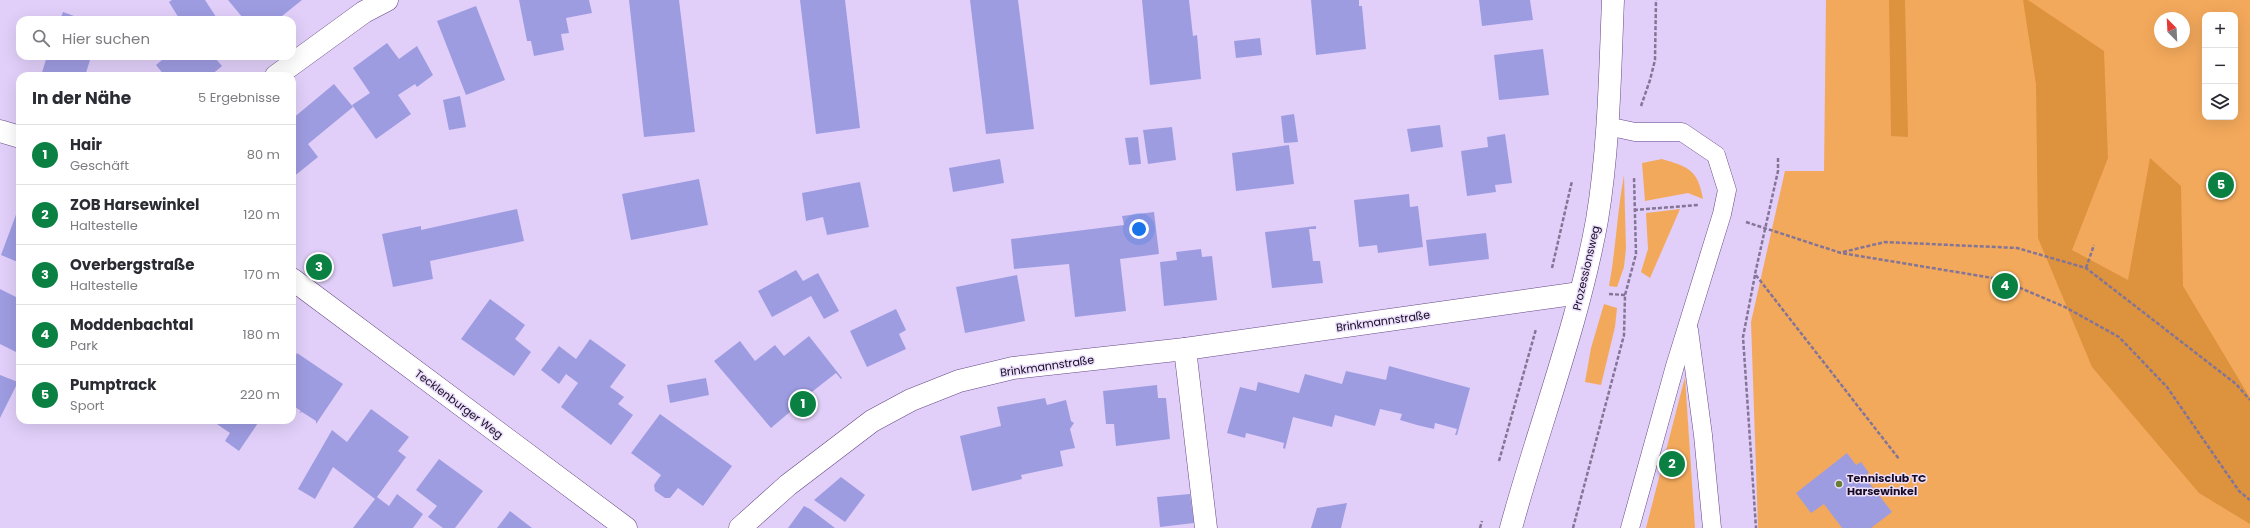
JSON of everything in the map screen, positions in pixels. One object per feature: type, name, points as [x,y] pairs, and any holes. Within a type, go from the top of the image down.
[{"type":"street","points":[[282,72],[364,12],[387,0]]},
{"type":"street","name":"Prozessionsweg","points":[[1511,528],[1527,468],[1566,352],[1597,219],[1607,126],[1613,0]]},
{"type":"street","points":[[0,131],[16,136]]},
{"type":"street","name":"Tecklenburger Weg","points":[[296,282],[626,528]]},
{"type":"street","name":"Brinkmannstraße","points":[[740,528],[788,485],[872,421],[910,400],[959,381],[1013,368],[1185,349],[1580,293]]},
{"type":"street","points":[[1185,349],[1206,528]]},
{"type":"lane","points":[[1607,126],[1635,132],[1682,132],[1716,155],[1727,190],[1722,214],[1688,325],[1630,528]]},
{"type":"lane","points":[[1688,325],[1703,435],[1712,528]]},
{"type":"path","points":[[1573,528],[1624,335],[1625,295],[1636,254],[1633,155],[1635,132],[1654,60],[1656,0]]},
{"type":"path","points":[[1756,528],[1743,337],[1755,274],[1778,171],[1778,158]]},
{"type":"path","points":[[1497,467],[1544,298],[1572,178]]},
{"type":"path","points":[[1765,229],[1841,253],[1999,279],[2065,307],[2119,337],[2167,387],[2239,491],[2250,500]]},
{"type":"path","points":[[1841,253],[1886,242],[2017,248],[2086,268],[2236,384],[2250,400]]},
{"type":"path","points":[[2086,268],[2094,245]]},
{"type":"path","points":[[1755,274],[1899,459]]},
{"type":"path","points":[[1480,528],[1482,520]]},
{"type":"shaded area","points":[[1826,0],[2250,0],[2250,528],[1758,528],[1751,322],[1785,171],[1824,171]]},
{"type":"shaded area","points":[[1889,0],[1905,0],[1908,137],[1891,136]]},
{"type":"shaded area","points":[[2023,0],[2028,0],[2104,51],[2108,158],[2072,250],[2128,280],[2150,158],[2181,186],[2183,286],[2250,398],[2250,524],[2199,493],[2092,367],[2038,238],[2036,84]]},
{"type":"shaded area","points":[[1662,159],[1691,171],[1701,189],[1703,199],[1688,193],[1645,201],[1642,163]]},
{"type":"shaded area","points":[[1624,175],[1626,248],[1624,267],[1617,287],[1609,286]]},
{"type":"shaded area","points":[[1680,209],[1650,278],[1641,272],[1648,249],[1646,213]]},
{"type":"shaded area","points":[[1604,304],[1617,308],[1615,327],[1601,385],[1585,382],[1591,348]]},
{"type":"shaded area","points":[[1685,377],[1695,528],[1646,528]]},
{"type":"building","points":[[172,0],[205,0],[215,16],[178,16],[169,2]]},
{"type":"building","points":[[228,0],[302,0],[282,16],[241,16]]},
{"type":"building","points":[[519,0],[589,0],[592,13],[566,18],[569,33],[561,34],[564,50],[534,56],[531,41],[527,41]]},
{"type":"building","points":[[629,0],[679,0],[695,132],[644,137]]},
{"type":"building","points":[[800,0],[845,0],[860,128],[816,134]]},
{"type":"building","points":[[970,0],[1018,0],[1034,129],[986,134]]},
{"type":"building","points":[[1142,0],[1189,0],[1193,36],[1197,35],[1201,79],[1150,85]]},
{"type":"building","points":[[1311,0],[1359,0],[1359,6],[1362,6],[1366,49],[1316,55]]},
{"type":"building","points":[[1479,0],[1530,0],[1533,20],[1482,26]]},
{"type":"building","points":[[476,6],[505,80],[466,95],[437,21]]},
{"type":"building","points":[[63,12],[74,16],[62,16]]},
{"type":"building","points":[[1260,38],[1262,55],[1236,58],[1234,41]]},
{"type":"building","points":[[387,43],[399,59],[417,46],[433,75],[417,87],[415,84],[398,95],[411,114],[376,139],[352,105],[370,93],[353,68]]},
{"type":"building","points":[[1543,49],[1549,95],[1499,100],[1494,55]]},
{"type":"building","points":[[46,60],[90,60],[86,72],[42,72]]},
{"type":"building","points":[[162,60],[217,60],[222,66],[215,72],[162,72],[156,65]]},
{"type":"building","points":[[334,84],[353,107],[308,144],[318,157],[296,175],[296,116]]},
{"type":"building","points":[[460,96],[466,127],[449,130],[443,100]]},
{"type":"building","points":[[1294,114],[1298,142],[1284,143],[1281,116]]},
{"type":"building","points":[[1440,125],[1443,147],[1411,152],[1407,129]]},
{"type":"building","points":[[1172,127],[1176,160],[1148,164],[1143,130]]},
{"type":"building","points":[[1505,134],[1512,183],[1495,185],[1496,192],[1467,196],[1461,151],[1488,147],[1487,137]]},
{"type":"building","points":[[1138,137],[1141,164],[1129,165],[1125,138]]},
{"type":"building","points":[[1289,145],[1294,184],[1236,191],[1232,153]]},
{"type":"building","points":[[1000,159],[1004,183],[953,192],[949,168]]},
{"type":"building","points":[[699,179],[708,225],[631,240],[622,194]]},
{"type":"building","points":[[860,182],[869,227],[827,235],[823,217],[806,221],[802,193]]},
{"type":"building","points":[[1409,194],[1410,207],[1418,206],[1423,247],[1378,253],[1377,245],[1359,247],[1354,200]]},
{"type":"building","points":[[517,209],[524,241],[430,261],[433,279],[393,287],[382,234],[421,226],[421,230]]},
{"type":"building","points":[[1154,212],[1159,254],[1120,259],[1126,311],[1075,317],[1069,264],[1014,269],[1011,239],[1124,225],[1122,216]]},
{"type":"building","points":[[16,215],[16,261],[1,255]]},
{"type":"building","points":[[1316,226],[1316,229],[1309,229],[1313,261],[1320,261],[1323,283],[1272,288],[1265,232]]},
{"type":"building","points":[[1486,233],[1489,259],[1429,266],[1426,240]]},
{"type":"building","points":[[1201,249],[1202,257],[1212,256],[1217,300],[1164,306],[1160,262],[1177,260],[1176,252]]},
{"type":"building","points":[[796,270],[803,281],[818,273],[839,311],[824,319],[811,296],[772,317],[758,291]]},
{"type":"building","points":[[1017,275],[1025,321],[965,333],[956,287]]},
{"type":"building","points":[[0,289],[16,297],[16,352],[0,344]]},
{"type":"building","points":[[490,299],[525,325],[515,339],[531,352],[514,376],[461,339]]},
{"type":"building","points":[[896,309],[906,330],[899,334],[906,349],[867,367],[850,331]]},
{"type":"building","points":[[809,336],[842,378],[841,379],[836,373],[808,395],[813,401],[794,414],[791,411],[771,428],[714,361],[740,341],[755,361],[775,345],[784,356]]},
{"type":"building","points":[[590,339],[626,365],[610,387],[624,397],[618,404],[633,415],[611,445],[561,407],[578,383],[566,374],[559,384],[541,370],[559,346],[576,359]]},
{"type":"building","points":[[297,353],[343,384],[316,424],[316,421],[302,412],[299,413],[301,411],[296,408]]},
{"type":"building","points":[[1389,366],[1470,388],[1457,435],[1455,435],[1457,429],[1435,423],[1434,429],[1417,425],[1400,420],[1402,414],[1380,409],[1375,426],[1335,415],[1332,427],[1293,417],[1285,449],[1283,448],[1284,443],[1246,433],[1245,438],[1227,433],[1240,387],[1256,391],[1258,382],[1299,393],[1305,374],[1342,384],[1346,371],[1386,380]]},
{"type":"building","points":[[0,375],[16,381],[16,386],[0,418]]},
{"type":"building","points":[[706,378],[709,395],[670,403],[667,385]]},
{"type":"building","points":[[1157,385],[1158,398],[1166,398],[1170,439],[1116,446],[1114,424],[1106,424],[1103,391]]},
{"type":"building","points":[[1045,398],[1047,405],[1066,400],[1071,421],[1074,423],[1070,429],[1075,448],[1060,451],[1063,466],[1021,475],[1022,479],[972,491],[960,436],[1001,426],[997,407]]},
{"type":"building","points":[[371,409],[409,437],[398,451],[406,457],[377,497],[389,506],[397,494],[423,514],[413,528],[353,528],[375,499],[333,467],[315,499],[298,489],[332,430],[347,442]]},
{"type":"building","points":[[660,414],[732,466],[703,506],[678,488],[670,498],[665,498],[655,491],[654,485],[661,475],[631,453]]},
{"type":"building","points":[[217,424],[257,424],[239,451],[225,441],[230,433]]},
{"type":"building","name":"Tennisclub TC Harsewinkel","points":[[1847,453],[1856,465],[1861,462],[1869,473],[1864,476],[1892,512],[1871,528],[1842,528],[1824,504],[1811,513],[1796,493]]},
{"type":"building","points":[[439,459],[483,491],[455,528],[443,528],[428,517],[437,506],[416,490]]},
{"type":"building","points":[[841,477],[865,495],[845,522],[814,500]]},
{"type":"building","points":[[1190,494],[1194,523],[1160,527],[1157,497]]},
{"type":"building","points":[[1347,503],[1341,528],[1311,528],[1317,508]]},
{"type":"building","points":[[804,506],[810,509],[835,528],[788,528]]},
{"type":"building","points":[[510,511],[532,528],[497,528]]},
{"type":"place","name":"Pumptrack","points":[[2221,185]]},
{"type":"place","name":"Overbergstraße","points":[[319,267]]},
{"type":"place","name":"Moddenbachtal","points":[[2005,286]]},
{"type":"place","name":"Hair","points":[[803,404]]},
{"type":"place","name":"ZOB Harsewinkel","points":[[1672,464]]},
{"type":"place","name":"Tennisclub TC Harsewinkel","points":[[1839,484]]}]
